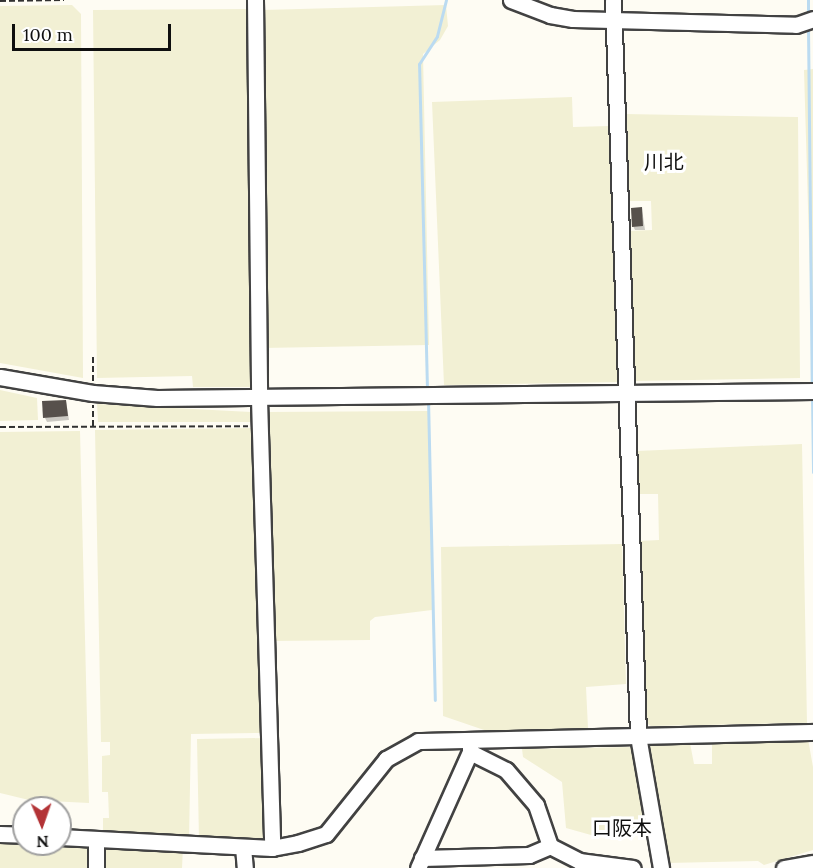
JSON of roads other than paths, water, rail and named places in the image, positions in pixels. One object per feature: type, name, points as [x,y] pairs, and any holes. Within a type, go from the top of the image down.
[{"type":"street","points":[[255,0],[259,399],[272,848]]},
{"type":"street","points":[[511,0],[550,15],[796,25],[813,19]]},
{"type":"street","points":[[613,0],[629,393],[638,736],[661,868]]},
{"type":"street","points":[[0,377],[93,393],[259,399],[813,391]]},
{"type":"street","points":[[72,838],[272,848],[326,834],[386,759],[418,741],[470,747],[638,736],[813,732]]},
{"type":"street","points":[[470,747],[506,770],[536,805],[550,846],[579,861],[633,868]]},
{"type":"street","points":[[470,747],[420,863],[529,855],[550,846]]},
{"type":"street","points":[[96,839],[96,868]]},
{"type":"street","points":[[243,847],[245,868]]},
{"type":"street","points":[[784,868],[813,863]]},
{"type":"waterway","points":[[427,389],[419,64],[437,36],[446,0]]},
{"type":"waterway","points":[[808,0],[808,14]]},
{"type":"waterway","points":[[808,27],[812,386]]},
{"type":"waterway","points":[[812,396],[813,472]]},
{"type":"waterway","points":[[428,399],[435,700]]},
{"type":"district","name":"川北","points":[[664,161]]},
{"type":"district","name":"口阪本","points":[[622,827]]}]
